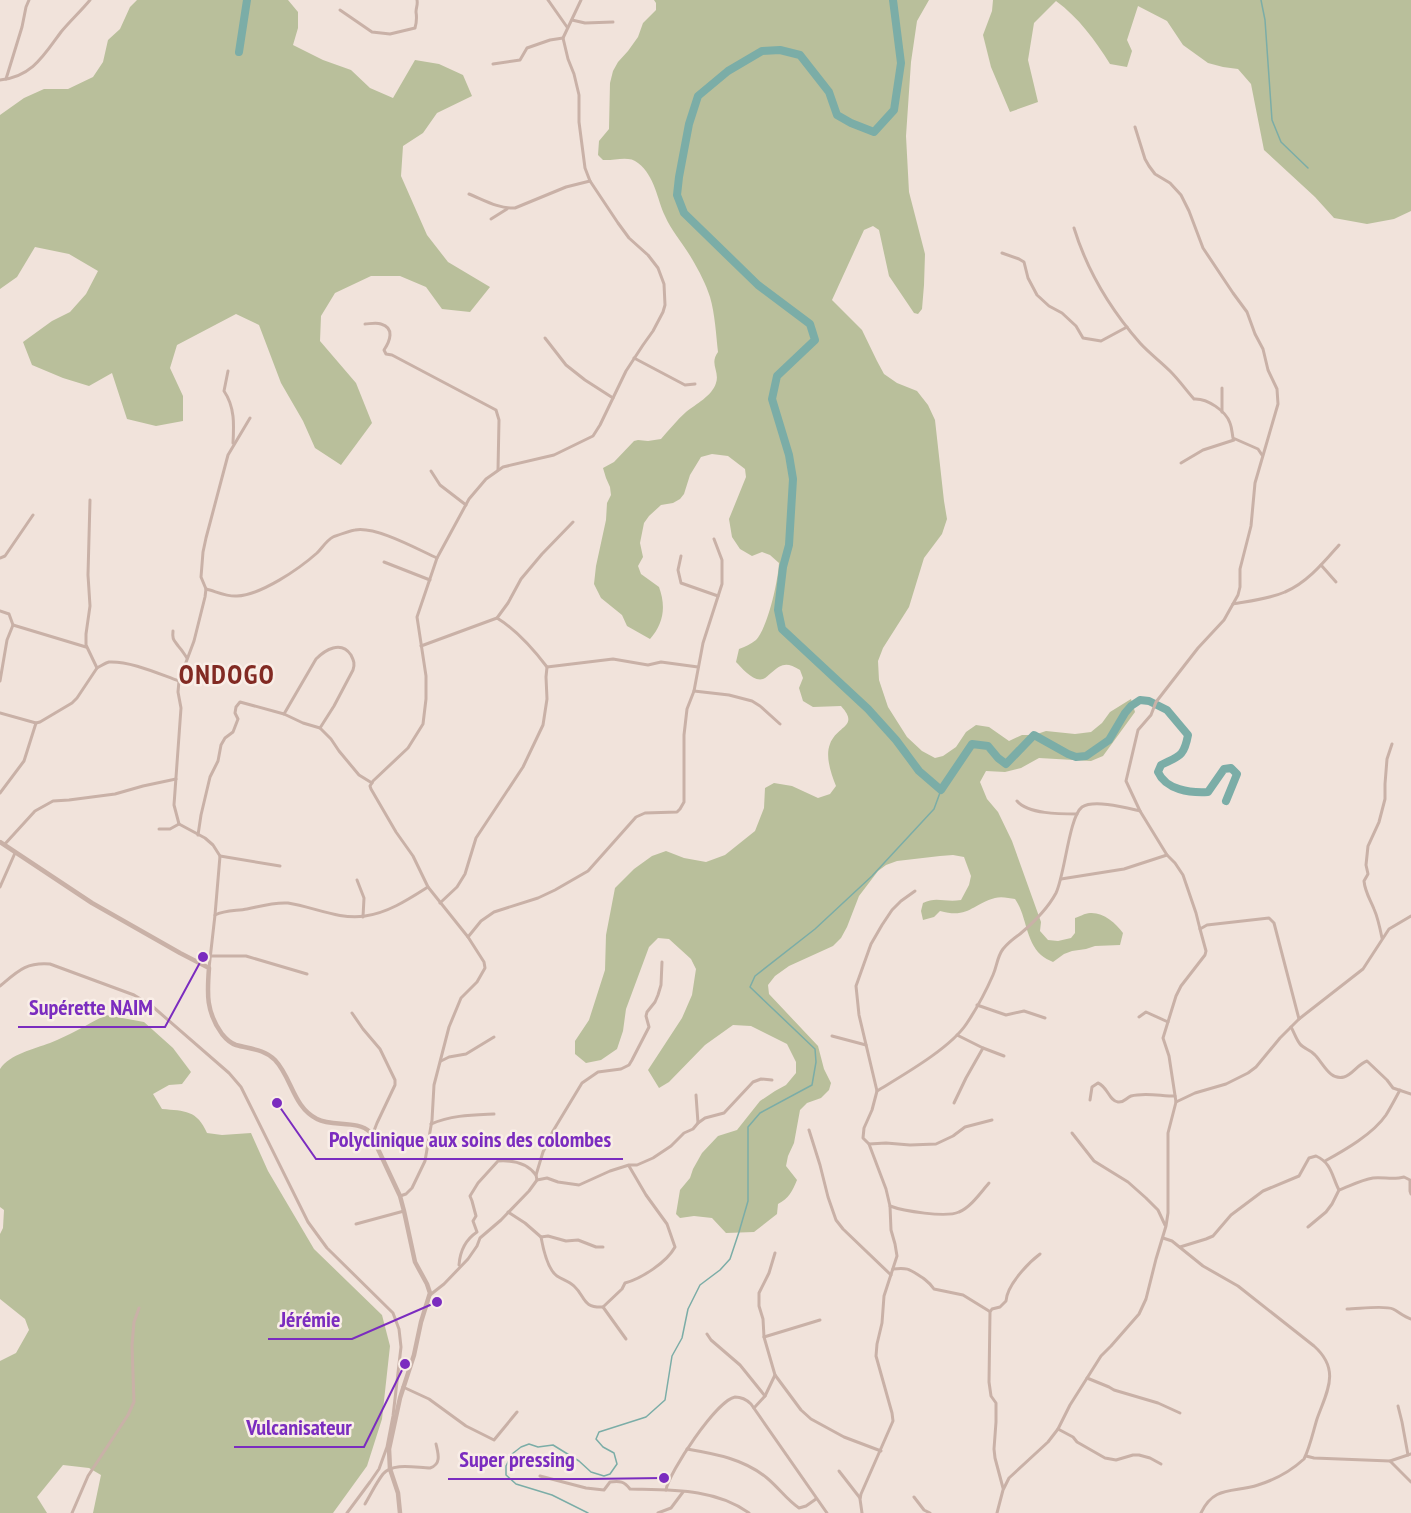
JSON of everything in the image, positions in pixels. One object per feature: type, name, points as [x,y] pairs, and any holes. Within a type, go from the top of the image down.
[{"type":"street","points":[[6,80],[29,0]]},
{"type":"street","points":[[0,80],[19,76],[40,60],[90,0]]},
{"type":"street","points":[[340,10],[372,32],[390,34],[415,28],[418,19],[417,0]]},
{"type":"street","points":[[548,0],[567,27]]},
{"type":"street","points":[[400,1196],[409,1192],[426,1157],[433,1089],[449,1027],[460,999],[477,982],[485,968],[484,962],[468,937],[428,887],[413,856],[371,789],[375,778],[408,748],[423,724],[426,688],[417,617],[437,558],[475,490],[498,470],[510,464],[554,455],[590,438],[600,425],[624,374],[660,319],[665,305],[660,273],[654,263],[625,232],[590,182],[583,159],[579,95],[563,38],[581,0]]},
{"type":"street","points":[[572,20],[585,23],[613,22]]},
{"type":"street","points":[[493,64],[520,60],[527,48],[563,38]]},
{"type":"street","points":[[997,1513],[1009,1478],[1042,1448],[1058,1429],[1070,1405],[1101,1356],[1139,1314],[1146,1299],[1163,1238],[1168,1213],[1168,1133],[1176,1102],[1164,1038],[1176,996],[1181,986],[1205,956],[1206,951],[1183,875],[1167,855],[1140,812],[1126,781],[1138,730],[1151,715],[1156,702],[1198,648],[1224,620],[1239,591],[1240,569],[1251,526],[1255,483],[1278,404],[1277,389],[1247,312],[1203,248],[1189,211],[1180,195],[1170,183],[1155,174],[1149,166],[1135,126]]},
{"type":"street","points":[[491,219],[508,209],[566,187],[590,182]]},
{"type":"street","points":[[469,194],[508,209]]},
{"type":"street","points":[[1074,228],[1080,250],[1090,270],[1118,314],[1143,347],[1173,374],[1194,399],[1201,399],[1222,412],[1229,420],[1233,438],[1258,449],[1263,455]]},
{"type":"street","points":[[1002,253],[1024,262],[1028,278],[1037,295],[1076,326],[1083,338],[1101,341],[1127,327]]},
{"type":"street","points":[[364,324],[380,323],[388,328],[391,335],[384,350],[386,354],[392,355],[496,410],[499,420],[498,470]]},
{"type":"street","points":[[545,338],[566,365],[613,398]]},
{"type":"street","points":[[634,358],[686,384],[695,384]]},
{"type":"street","points":[[228,371],[224,391],[231,400],[234,422],[233,445]]},
{"type":"street","points":[[1222,388],[1222,412]]},
{"type":"street","points":[[250,418],[233,445],[225,465],[203,552],[201,577],[206,589],[200,623],[179,681],[178,692],[181,708],[174,805],[179,824],[213,845],[220,856],[209,968],[208,999],[214,1023],[228,1040],[236,1045],[261,1051],[275,1060],[284,1072],[300,1105],[314,1118],[368,1130],[400,1196],[415,1262],[429,1287],[430,1295],[403,1387],[389,1449],[390,1469],[398,1493],[400,1513]]},
{"type":"street","points":[[1181,463],[1203,450],[1235,439]]},
{"type":"street","points":[[431,471],[440,485],[466,505]]},
{"type":"street","points":[[90,500],[88,575],[90,606],[86,647],[97,668]]},
{"type":"street","points":[[0,558],[5,556],[33,515]]},
{"type":"street","points":[[421,646],[497,618],[521,579],[573,522]]},
{"type":"street","points":[[206,589],[234,597],[245,595],[265,587],[301,566],[333,537],[354,530],[369,530],[437,558]]},
{"type":"street","points":[[468,937],[481,921],[494,912],[538,898],[588,871],[636,817],[645,813],[677,812],[680,809],[684,802],[684,735],[687,709],[694,691],[703,643],[722,584],[722,560],[714,539]]},
{"type":"street","points":[[1233,604],[1286,592],[1305,580],[1339,545]]},
{"type":"street","points":[[681,556],[678,570],[681,583],[718,596]]},
{"type":"street","points":[[384,562],[430,580]]},
{"type":"street","points":[[1321,565],[1336,582]]},
{"type":"street","points":[[0,611],[9,614],[13,625],[7,640],[0,681]]},
{"type":"street","points":[[440,903],[457,887],[465,874],[476,838],[524,767],[543,725],[547,699],[547,667],[517,634],[497,618]]},
{"type":"street","points":[[13,625],[86,647]]},
{"type":"street","points":[[173,631],[175,644],[180,647],[187,658]]},
{"type":"street","points":[[284,714],[316,659],[323,652],[334,647],[341,648],[349,652],[355,666],[320,728]]},
{"type":"street","points":[[547,667],[613,659],[648,665],[662,662],[698,667]]},
{"type":"street","points":[[0,713],[36,723],[48,718],[72,703],[97,668],[107,662],[135,666],[179,681]]},
{"type":"street","points":[[546,677],[552,669],[561,666]]},
{"type":"street","points":[[694,691],[729,695],[752,701],[780,724]]},
{"type":"street","points":[[198,834],[210,777],[218,761],[221,745],[237,725],[238,719],[235,713],[240,702],[284,714],[320,728],[359,775],[372,783]]},
{"type":"street","points":[[0,793],[24,761],[36,723]]},
{"type":"street","points":[[1382,939],[1379,921],[1368,897],[1364,881],[1368,874],[1366,865],[1368,846],[1379,822],[1385,798],[1387,759],[1392,744]]},
{"type":"street","points":[[176,779],[115,794],[53,801],[35,811],[2,843],[92,903],[209,968]]},
{"type":"street","points":[[1017,801],[1027,808],[1057,814],[1077,814]]},
{"type":"street","points":[[877,1091],[927,1059],[966,1025],[994,973],[1001,951],[1047,906],[1056,893],[1077,814],[1081,808],[1095,803],[1140,812]]},
{"type":"street","points":[[159,829],[170,829],[179,824]]},
{"type":"street","points":[[0,887],[15,853]]},
{"type":"street","points":[[1061,879],[1124,869],[1167,855]]},
{"type":"street","points":[[220,856],[280,866]]},
{"type":"street","points":[[357,880],[364,898],[363,916]]},
{"type":"street","points":[[215,915],[220,912],[282,903],[343,916],[363,916],[406,901],[428,887]]},
{"type":"street","points":[[860,1498],[893,1421],[876,1356],[884,1296],[897,1256],[886,1189],[869,1144],[863,1138],[864,1128],[877,1091],[856,999],[856,986],[871,944],[892,910],[915,891]]},
{"type":"street","points":[[1176,1102],[1195,1093],[1226,1084],[1256,1067],[1299,1019],[1363,969],[1389,928],[1411,916]]},
{"type":"street","points":[[1200,929],[1207,925],[1269,918],[1274,923],[1299,1019]]},
{"type":"street","points":[[210,956],[246,956],[307,974]]},
{"type":"street","points":[[536,1175],[553,1131],[582,1083],[598,1072],[621,1069],[629,1065],[649,1027],[646,1016],[661,985],[662,962]]},
{"type":"street","points":[[0,986],[23,968],[36,963],[50,964],[134,995],[152,1006],[241,1087],[308,1222],[327,1248],[393,1312],[402,1347],[387,1447],[375,1475],[356,1504],[347,1513]]},
{"type":"street","points":[[977,1005],[1006,1015],[1024,1011],[1045,1018]]},
{"type":"street","points":[[1139,1017],[1146,1012],[1168,1022]]},
{"type":"street","points":[[352,1013],[380,1049],[395,1080],[395,1085],[372,1136]]},
{"type":"street","points":[[1291,1027],[1301,1046],[1313,1053],[1335,1076],[1345,1077],[1360,1063],[1366,1061],[1393,1088],[1411,1094]]},
{"type":"street","points":[[957,1035],[1004,1056]]},
{"type":"street","points":[[832,1036],[866,1045]]},
{"type":"street","points":[[440,1062],[449,1057],[466,1054],[494,1037]]},
{"type":"street","points":[[954,1103],[983,1048]]},
{"type":"street","points":[[430,1295],[468,1259],[480,1238],[529,1191],[537,1180],[547,1178],[579,1185],[597,1176],[629,1166],[637,1166],[670,1146],[705,1118],[724,1113],[753,1082],[761,1079],[772,1080]]},
{"type":"street","points":[[1090,1100],[1092,1087],[1098,1083],[1103,1085],[1113,1100],[1118,1102],[1141,1095],[1175,1096]]},
{"type":"street","points":[[1324,1161],[1376,1127],[1385,1117],[1400,1090]]},
{"type":"street","points":[[696,1095],[698,1123]]},
{"type":"street","points":[[431,1124],[455,1116],[494,1114]]},
{"type":"street","points":[[869,1144],[936,1144],[965,1127],[992,1120]]},
{"type":"street","points":[[809,1130],[836,1220],[891,1275]]},
{"type":"street","points":[[1072,1133],[1094,1161],[1128,1182],[1146,1198],[1158,1210],[1166,1226]]},
{"type":"street","points":[[1180,1247],[1213,1236],[1231,1215],[1263,1191],[1299,1176],[1310,1158],[1316,1156],[1324,1161],[1331,1170],[1339,1190]]},
{"type":"street","points":[[458,1267],[465,1243],[477,1232],[473,1221],[476,1216],[470,1196],[478,1183],[498,1161],[516,1162],[531,1168],[537,1180]]},
{"type":"street","points":[[541,1236],[544,1254],[553,1272],[577,1288],[588,1305],[603,1307],[622,1289],[625,1283],[646,1274],[667,1257],[675,1247],[667,1224],[629,1166]]},
{"type":"street","points":[[1308,1227],[1326,1212],[1339,1190],[1372,1178],[1404,1177],[1410,1180],[1411,1194]]},
{"type":"street","points":[[890,1206],[929,1213],[958,1213],[989,1183]]},
{"type":"street","points":[[356,1224],[404,1211]]},
{"type":"street","points":[[508,1212],[541,1236],[566,1241],[578,1240],[603,1247]]},
{"type":"street","points":[[1163,1238],[1172,1241],[1203,1266],[1238,1286],[1314,1346],[1326,1360],[1329,1368],[1329,1386],[1306,1456],[1297,1465],[1266,1482],[1219,1492],[1207,1502],[1202,1513]]},
{"type":"street","points":[[775,1253],[769,1273],[759,1293],[759,1306],[763,1319],[764,1337],[775,1375],[801,1410],[811,1419],[844,1437],[881,1451]]},
{"type":"street","points":[[1003,1490],[994,1458],[996,1403],[991,1396],[989,1382],[990,1312],[1006,1301],[1009,1290],[1018,1277],[1031,1260],[1040,1254]]},
{"type":"street","points":[[893,1269],[910,1269],[930,1281],[934,1288],[963,1295],[990,1312]]},
{"type":"street","points":[[603,1307],[626,1339]]},
{"type":"street","points":[[72,1513],[88,1476],[134,1402],[132,1345],[134,1322],[139,1308]]},
{"type":"street","points":[[1347,1310],[1392,1308],[1411,1319]]},
{"type":"street","points":[[764,1337],[820,1320]]},
{"type":"street","points":[[708,1334],[711,1340],[740,1365],[765,1396]]},
{"type":"street","points":[[754,1408],[765,1396],[775,1375]]},
{"type":"street","points":[[1087,1378],[1180,1413]]},
{"type":"street","points":[[403,1387],[429,1399],[466,1426],[494,1440],[517,1412]]},
{"type":"street","points":[[666,1490],[668,1482],[687,1449],[706,1423],[733,1397],[748,1401],[754,1408],[827,1513]]},
{"type":"street","points":[[1306,1456],[1390,1461],[1409,1455],[1398,1406]]},
{"type":"street","points":[[1058,1429],[1105,1458],[1116,1460],[1139,1455],[1161,1464]]},
{"type":"street","points":[[365,1504],[383,1473],[390,1469],[435,1467],[439,1461],[436,1444]]},
{"type":"street","points":[[687,1449],[718,1454],[749,1466],[768,1479],[799,1508],[816,1499]]},
{"type":"street","points":[[1390,1461],[1411,1482]]},
{"type":"street","points":[[839,1471],[860,1498],[862,1513]]},
{"type":"street","points":[[540,1476],[593,1490],[604,1490],[610,1482],[622,1481],[630,1489],[684,1491],[717,1497],[749,1513]]},
{"type":"street","points":[[658,1513],[671,1508],[684,1491]]},
{"type":"street","points":[[914,1497],[924,1510],[930,1513]]},
{"type":"green space","points":[[137,0],[288,0],[298,12],[298,28],[293,45],[323,60],[351,70],[370,88],[393,98],[415,60],[439,64],[463,75],[472,96],[437,113],[423,133],[403,146],[401,176],[427,235],[448,262],[490,287],[470,312],[442,309],[426,287],[400,276],[371,276],[335,293],[321,316],[320,341],[356,383],[372,423],[341,465],[315,448],[303,421],[281,383],[259,325],[236,314],[177,345],[170,368],[183,396],[183,421],[156,426],[127,419],[112,373],[89,386],[32,365],[23,342],[52,321],[70,312],[86,294],[98,271],[69,254],[35,247],[17,277],[0,289],[0,115],[24,98],[44,89],[68,89],[93,77],[103,62],[108,40],[120,29],[130,7]]},
{"type":"green space","points":[[654,0],[929,0],[917,21],[911,62],[906,136],[909,192],[925,254],[922,309],[918,314],[914,313],[889,276],[879,230],[873,226],[864,230],[832,300],[862,330],[884,374],[897,383],[917,391],[928,405],[935,420],[947,519],[942,534],[924,558],[909,607],[883,648],[878,661],[879,680],[888,707],[907,737],[922,751],[935,758],[943,756],[956,747],[966,732],[976,725],[989,727],[1009,741],[1022,735],[1034,735],[1046,731],[1075,734],[1091,732],[1110,712],[1131,699],[1135,712],[1103,756],[1091,761],[1039,758],[1021,768],[1005,772],[986,771],[980,782],[987,799],[998,812],[1012,841],[1041,922],[1040,931],[1048,940],[1058,941],[1071,938],[1075,933],[1075,918],[1095,913],[1109,919],[1120,929],[1123,933],[1120,945],[1095,946],[1072,951],[1053,962],[1042,956],[1036,949],[1015,899],[1005,897],[997,897],[964,912],[940,911],[934,917],[923,920],[921,911],[923,903],[933,900],[961,900],[969,885],[971,876],[964,857],[940,856],[897,861],[878,871],[859,896],[841,938],[833,946],[789,966],[775,976],[768,985],[769,994],[818,1046],[824,1069],[831,1083],[829,1090],[821,1098],[807,1103],[800,1110],[794,1143],[786,1166],[797,1180],[790,1194],[778,1204],[777,1214],[754,1232],[726,1233],[712,1218],[694,1216],[680,1218],[676,1214],[680,1190],[690,1178],[702,1153],[718,1136],[737,1130],[760,1101],[786,1085],[796,1073],[796,1062],[787,1044],[751,1026],[733,1025],[705,1045],[669,1082],[659,1088],[648,1070],[682,1018],[692,995],[696,969],[691,959],[669,939],[658,938],[649,947],[626,1009],[623,1031],[617,1049],[601,1060],[586,1063],[575,1054],[575,1041],[589,1020],[605,970],[606,935],[615,888],[634,869],[652,856],[666,851],[684,858],[706,862],[725,855],[755,831],[764,808],[765,788],[774,783],[792,786],[818,798],[830,794],[836,786],[829,765],[830,744],[848,722],[841,706],[813,707],[803,701],[799,688],[803,678],[800,670],[795,667],[782,666],[765,678],[759,679],[748,674],[736,662],[739,649],[756,640],[765,625],[777,581],[779,563],[770,555],[762,552],[752,556],[740,549],[732,537],[729,519],[746,477],[745,469],[728,456],[712,454],[701,457],[680,499],[661,505],[644,523],[640,543],[643,557],[638,566],[641,574],[659,587],[663,601],[661,621],[650,639],[627,626],[622,615],[601,598],[594,584],[607,503],[611,495],[603,468],[614,462],[634,441],[661,439],[683,415],[711,392],[717,379],[714,360],[718,352],[710,297],[695,264],[662,209],[652,181],[644,168],[634,161],[603,160],[598,155],[599,141],[609,129],[610,83],[613,71],[638,37],[643,23],[656,10]]},
{"type":"green space","points":[[993,0],[1411,0],[1411,211],[1394,219],[1367,224],[1334,218],[1315,197],[1264,150],[1251,84],[1238,69],[1208,63],[1183,45],[1167,21],[1138,6],[1127,40],[1132,51],[1127,67],[1110,64],[1086,30],[1056,1],[1034,23],[1028,60],[1038,102],[1010,112],[991,67],[983,35],[992,11]]},
{"type":"green space","points":[[106,1015],[144,1022],[173,1048],[191,1072],[182,1084],[169,1085],[153,1094],[162,1109],[189,1113],[199,1120],[207,1133],[222,1135],[251,1133],[268,1171],[314,1249],[382,1315],[390,1346],[382,1419],[367,1466],[333,1513],[93,1513],[101,1475],[89,1468],[63,1465],[37,1497],[47,1513],[0,1513],[0,1361],[16,1353],[29,1330],[25,1319],[0,1299],[0,1234],[3,1228],[4,1210],[0,1207],[0,1069],[10,1059],[57,1040]]},
{"type":"waterway","points":[[239,52],[247,0]]},
{"type":"waterway","points":[[893,0],[901,63],[894,110],[874,132],[837,115],[829,92],[800,55],[780,50],[762,51],[728,71],[698,96],[689,124],[679,177],[677,195],[684,213],[758,285],[810,324],[815,340],[777,376],[772,399],[789,455],[793,479],[789,545],[783,567],[778,610],[782,629],[868,709],[896,740],[919,771],[941,790],[972,744],[988,746],[1006,764],[1034,735],[1068,754],[1076,757],[1086,756],[1109,740],[1125,713],[1140,700],[1149,701],[1167,710],[1188,735],[1185,748],[1180,755],[1161,765],[1158,772],[1162,778],[1179,789],[1208,792],[1224,769],[1231,768],[1237,774],[1226,801]]},
{"type":"waterway","points":[[1261,0],[1265,20],[1272,120],[1281,142],[1308,168]]},
{"type":"waterway","points":[[588,1513],[552,1495],[516,1484],[506,1475],[506,1466],[512,1454],[521,1447],[529,1444],[538,1447],[553,1445],[579,1461],[591,1472],[604,1476],[610,1474],[617,1464],[614,1453],[603,1447],[596,1439],[599,1432],[646,1417],[665,1400],[672,1356],[682,1338],[688,1309],[700,1285],[730,1259],[739,1232],[748,1201],[748,1127],[760,1113],[812,1085],[816,1062],[815,1049],[750,987],[755,976],[815,929],[872,876],[934,809],[941,790]]},
{"type":"place","name":"Supérette NAIM","points":[[203,957]]},
{"type":"place","name":"Polyclinique aux soins des colombes","points":[[277,1103]]},
{"type":"place","name":"Jérémie","points":[[437,1302]]},
{"type":"place","name":"Vulcanisateur","points":[[405,1364]]},
{"type":"place","name":"Super pressing","points":[[664,1478]]},
{"type":"district","name":"ONDOGO","points":[[227,674]]}]
